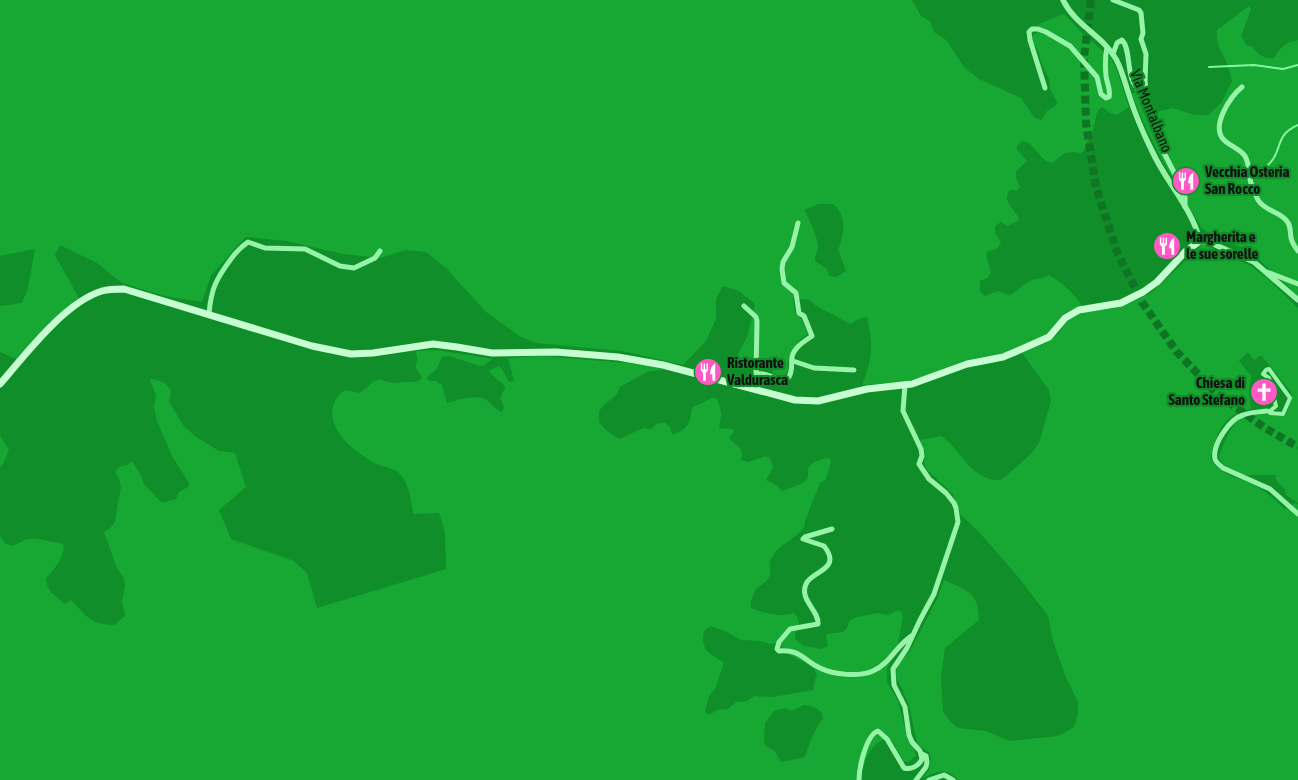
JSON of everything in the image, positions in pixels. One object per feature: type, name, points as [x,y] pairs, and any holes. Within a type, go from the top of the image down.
[{"type":"main road","points":[[0,384],[61,317],[80,302],[100,292],[111,289],[124,289],[312,346],[351,354],[373,353],[432,344],[492,354],[556,352],[618,356],[652,362],[806,402],[867,389],[923,381],[968,364],[1003,357],[1049,337],[1065,318],[1079,310],[1111,305],[1129,299],[1150,288],[1186,251],[1200,241]]},
{"type":"street","name":"Via Montalbano","points":[[1063,0],[1066,7],[1078,21],[1107,47],[1120,66],[1132,105],[1151,149],[1185,207],[1197,230],[1200,241]]},
{"type":"street","points":[[1113,0],[1139,10],[1141,13],[1143,33],[1141,39],[1146,54],[1146,90],[1150,112],[1162,149],[1182,188],[1185,207]]},
{"type":"street","points":[[1045,88],[1030,40],[1032,29],[1038,29],[1067,43],[1097,77],[1102,94],[1106,98],[1110,93],[1105,65],[1107,47]]},
{"type":"street","points":[[1113,54],[1117,43],[1122,40],[1126,44],[1128,62],[1135,86],[1139,90],[1146,90]]},
{"type":"street","points":[[1242,87],[1235,93],[1224,112],[1219,129],[1221,136],[1245,157],[1249,167],[1251,184],[1259,201],[1268,210],[1286,220],[1290,229],[1291,239],[1298,251]]},
{"type":"street","points":[[756,374],[767,374],[778,379],[787,378],[791,374],[792,358],[798,348],[812,335],[804,316],[800,312],[795,291],[785,285],[783,281],[782,265],[792,247],[798,223]]},
{"type":"street","points":[[1200,241],[1211,243],[1254,262],[1298,300]]},
{"type":"street","points":[[209,314],[210,301],[219,274],[239,249],[248,242],[265,248],[305,249],[334,263],[354,268],[376,258],[380,251]]},
{"type":"street","points":[[1267,272],[1298,284]]},
{"type":"street","points":[[744,306],[756,316],[757,321],[756,374],[752,389]]},
{"type":"street","points":[[793,361],[814,368],[854,370]]},
{"type":"street","points":[[1268,412],[1276,406],[1268,378],[1263,374],[1269,369],[1290,398],[1283,414],[1268,412],[1244,414],[1231,424],[1220,438],[1215,458],[1223,468],[1270,489],[1298,514]]},
{"type":"street","points":[[905,385],[902,411],[921,449],[922,456],[919,464],[929,479],[950,497],[956,508],[958,522],[934,594],[908,648],[896,662],[893,677],[894,685],[905,707],[909,736],[927,758],[927,764],[916,780]]},
{"type":"street","points":[[832,528],[803,539],[824,546],[829,555],[828,565],[825,570],[806,582],[804,591],[806,600],[818,618],[818,624],[790,629],[779,642],[777,650],[788,650],[798,653],[828,672],[859,674],[874,670],[886,663],[907,638],[914,635]]},
{"type":"street","points":[[859,780],[862,760],[870,737],[874,732],[878,731],[884,735],[904,768],[917,765],[922,759],[922,754]]},
{"type":"street","points":[[929,780],[944,775],[953,780]]},
{"type":"green space","points":[[0,0],[912,0],[921,16],[930,21],[934,32],[946,40],[965,68],[979,79],[1021,98],[1034,117],[1041,120],[1057,102],[1050,89],[1049,79],[1041,63],[1032,36],[1037,33],[1038,26],[1041,23],[1064,14],[1084,35],[1110,57],[1116,68],[1129,107],[1117,115],[1110,113],[1102,107],[1097,113],[1093,129],[1084,151],[1081,153],[1065,153],[1052,163],[1044,159],[1027,142],[1022,141],[1017,146],[1017,150],[1027,161],[1016,171],[1016,178],[1020,187],[1017,190],[1010,190],[1007,198],[1019,218],[1018,221],[1007,226],[1001,222],[995,226],[995,233],[1001,242],[998,248],[987,252],[986,255],[991,273],[987,278],[980,281],[980,291],[985,296],[998,291],[1010,295],[1029,281],[1049,275],[1067,288],[1082,305],[1063,314],[1046,335],[1007,352],[966,360],[922,377],[902,382],[862,385],[871,352],[867,317],[850,324],[815,305],[810,300],[793,298],[795,312],[801,318],[808,334],[792,349],[788,371],[784,376],[772,373],[773,369],[769,362],[761,366],[746,361],[737,361],[738,354],[747,337],[755,304],[739,291],[723,286],[716,299],[716,319],[706,341],[683,365],[622,351],[536,343],[521,337],[486,312],[446,268],[426,252],[405,250],[381,258],[343,254],[286,241],[246,237],[211,276],[202,302],[164,296],[122,283],[97,263],[60,245],[55,255],[79,298],[49,323],[16,359],[0,352],[0,306],[22,303],[28,288],[35,249],[0,256]],"holes":[[[819,204],[833,204],[838,209],[843,220],[843,232],[838,250],[846,271],[836,277],[829,276],[827,269],[815,261],[818,242],[804,210]]]},
{"type":"green space","points":[[1249,6],[1251,9],[1241,36],[1247,46],[1251,46],[1264,57],[1274,58],[1284,46],[1298,40],[1298,296],[1250,251],[1209,234],[1201,227],[1154,145],[1132,94],[1135,92],[1143,94],[1148,114],[1173,108],[1195,115],[1208,115],[1221,103],[1232,81],[1227,63],[1218,44],[1217,30]]},
{"type":"green space","points":[[1203,244],[1251,266],[1268,279],[1298,308],[1298,503],[1286,495],[1285,489],[1277,482],[1275,475],[1237,475],[1236,471],[1226,468],[1219,458],[1228,434],[1244,413],[1285,416],[1292,397],[1291,392],[1261,355],[1254,360],[1248,352],[1239,361],[1251,376],[1249,393],[1251,409],[1237,413],[1225,422],[1215,441],[1211,460],[1227,474],[1261,489],[1285,509],[1294,503],[1298,504],[1298,780],[958,780],[946,772],[932,774],[923,778],[929,770],[931,759],[929,752],[919,746],[909,705],[896,676],[898,664],[910,651],[937,599],[944,580],[970,593],[977,603],[979,620],[945,648],[941,677],[943,712],[950,721],[958,728],[986,731],[1009,741],[1058,736],[1074,727],[1078,714],[1078,702],[1065,675],[1053,641],[1048,616],[1020,579],[979,532],[961,515],[953,494],[927,470],[924,463],[925,454],[920,440],[941,436],[974,471],[991,479],[1001,480],[1031,454],[1039,443],[1051,401],[1049,390],[1022,353],[1050,341],[1058,334],[1067,321],[1074,317],[1085,312],[1116,308],[1152,292]]},
{"type":"green space","points":[[436,350],[493,359],[480,366],[449,356],[442,357],[436,370],[427,377],[429,381],[436,381],[442,385],[447,403],[468,398],[479,398],[488,401],[502,412],[504,408],[500,398],[505,388],[489,371],[499,366],[509,382],[514,381],[508,358],[542,356],[629,363],[667,369],[647,372],[620,387],[617,394],[599,411],[599,422],[606,430],[619,439],[644,428],[651,429],[657,424],[665,422],[670,427],[672,434],[675,434],[683,430],[687,425],[691,418],[693,407],[716,398],[721,413],[719,428],[733,429],[734,432],[729,437],[741,449],[741,460],[748,462],[766,456],[770,458],[773,468],[766,480],[776,485],[782,491],[803,483],[808,478],[808,469],[811,464],[830,458],[831,462],[826,479],[820,483],[804,528],[774,554],[770,564],[770,575],[764,584],[756,589],[751,601],[751,608],[780,615],[794,613],[799,620],[795,639],[804,646],[822,649],[828,645],[827,634],[843,632],[847,628],[849,621],[856,617],[878,613],[888,615],[898,610],[901,611],[903,618],[897,647],[887,669],[887,682],[898,701],[904,724],[917,751],[914,749],[916,756],[908,762],[903,761],[889,738],[882,740],[868,754],[860,780],[0,780],[0,536],[6,544],[13,546],[27,539],[34,538],[64,545],[58,563],[46,578],[52,593],[65,604],[71,600],[85,615],[99,623],[114,625],[125,616],[122,601],[125,586],[124,579],[116,566],[104,532],[114,523],[120,494],[121,487],[115,472],[119,467],[127,465],[132,461],[144,484],[162,503],[176,499],[179,492],[188,487],[189,483],[172,456],[157,421],[154,407],[156,396],[150,379],[162,382],[170,388],[169,402],[183,425],[196,437],[219,451],[235,453],[246,487],[219,510],[231,539],[294,561],[307,573],[317,608],[446,569],[445,532],[439,513],[413,514],[408,488],[400,474],[393,469],[379,465],[356,451],[342,437],[333,421],[333,406],[339,395],[345,390],[360,393],[373,382],[380,379],[398,383],[416,382],[422,378],[416,368],[416,351]],"holes":[[[710,626],[741,640],[770,644],[777,643],[789,654],[813,668],[817,676],[813,690],[773,697],[754,696],[747,701],[736,702],[728,709],[717,710],[707,714],[705,711],[709,697],[716,687],[724,662],[710,654],[703,643],[704,631]],[[804,705],[819,710],[823,715],[823,719],[815,731],[805,757],[781,762],[775,751],[766,746],[764,742],[765,723],[774,711],[785,708],[791,711]]]},
{"type":"green space","points":[[0,436],[9,450],[0,467]]},
{"type":"waterway","points":[[1209,67],[1254,65],[1283,69],[1298,65]]},
{"type":"waterway","points":[[1263,169],[1274,157],[1284,135],[1298,125]]},
{"type":"tunnel","points":[[1091,0],[1084,58],[1086,123],[1096,187],[1117,252],[1142,302],[1176,351],[1216,393],[1265,428],[1298,447]]},
{"type":"place","name":"Vecchia Osteria San Rocco","points":[[1186,181]]},
{"type":"place","name":"Margherita e le sue sorelle","points":[[1167,246]]},
{"type":"place","name":"Ristorante Valdurasca","points":[[708,372]]},
{"type":"place","name":"Chiesa di Santo Stefano","points":[[1264,392]]}]
